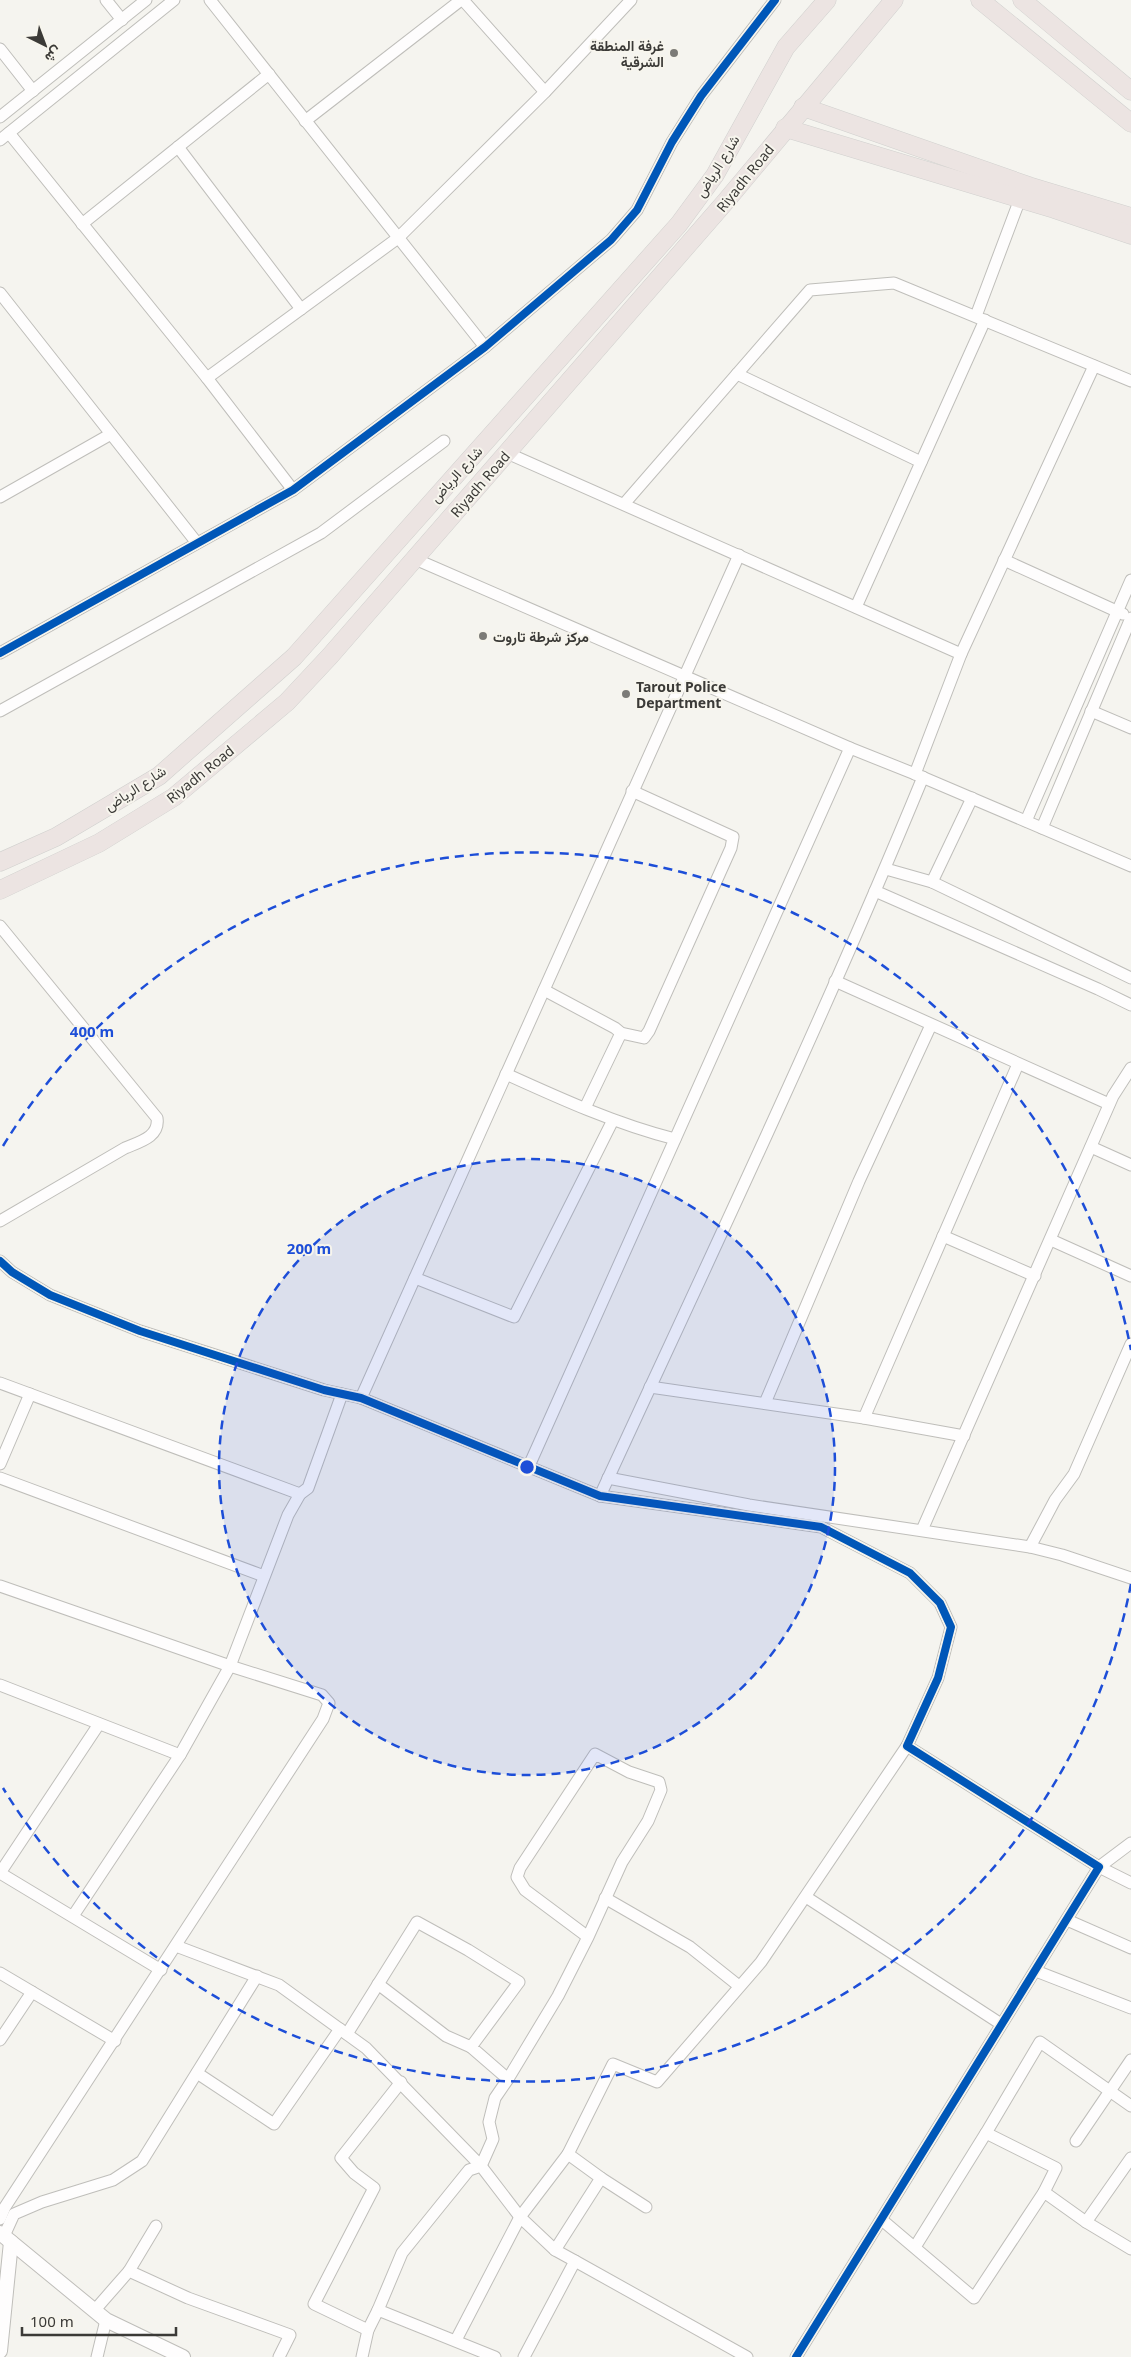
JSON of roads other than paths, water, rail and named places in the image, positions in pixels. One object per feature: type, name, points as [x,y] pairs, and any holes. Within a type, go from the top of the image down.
[{"type":"main road","name":"شارع الرياض","points":[[0,862],[56,837],[159,776],[294,656],[679,224],[716,174],[786,47],[827,0]]},
{"type":"main road","name":"Riyadh Road","points":[[0,890],[100,843],[174,797],[287,702],[415,559],[726,201],[785,128],[894,0]]},
{"type":"main road","points":[[980,0],[1131,124]]},
{"type":"main road","points":[[1022,0],[1131,92]]},
{"type":"main road","points":[[803,107],[1029,186],[1131,217]]},
{"type":"main road","points":[[785,128],[1020,199],[1131,235]]},
{"type":"street","points":[[106,0],[122,20]]},
{"type":"street","points":[[0,117],[146,0]]},
{"type":"street","points":[[174,0],[4,136],[82,224],[207,378],[293,490]]},
{"type":"street","points":[[210,0],[485,346]]},
{"type":"street","points":[[306,121],[462,0],[544,92]]},
{"type":"street","points":[[207,378],[398,238],[544,92],[631,0]]},
{"type":"street","points":[[0,653],[293,490],[485,346],[611,240],[637,210],[672,142],[701,96],[775,0]]},
{"type":"street","points":[[0,49],[33,91]]},
{"type":"street","points":[[82,224],[268,74]]},
{"type":"street","points":[[178,147],[301,309]]},
{"type":"street","points":[[856,607],[921,462],[981,318],[1020,199]]},
{"type":"street","points":[[624,504],[810,290],[894,283],[1131,381]]},
{"type":"street","points":[[0,293],[197,543]]},
{"type":"street","points":[[600,1496],[886,868],[960,654],[1094,366]]},
{"type":"street","points":[[737,374],[921,462]]},
{"type":"street","points":[[2,491],[111,434]]},
{"type":"street","points":[[0,711],[321,533],[444,441]]},
{"type":"street","points":[[507,453],[960,654]]},
{"type":"street","points":[[361,1398],[739,555]]},
{"type":"street","points":[[415,559],[850,748],[919,775],[1131,866]]},
{"type":"street","points":[[1004,560],[1131,618],[1042,828]]},
{"type":"street","points":[[1026,821],[1131,580]]},
{"type":"street","points":[[1091,711],[1131,728]]},
{"type":"street","points":[[528,1468],[850,748]]},
{"type":"street","points":[[544,990],[622,1033],[644,1038],[649,1031],[731,848],[733,837],[632,790]]},
{"type":"street","points":[[932,882],[972,798]]},
{"type":"street","points":[[886,868],[932,882],[1131,978]]},
{"type":"street","points":[[875,891],[1131,1005]]},
{"type":"street","points":[[0,926],[157,1118],[158,1125],[156,1131],[146,1139],[125,1148],[0,1221]]},
{"type":"street","points":[[835,981],[1110,1104]]},
{"type":"street","points":[[765,1404],[859,1181],[930,1025]]},
{"type":"street","points":[[585,1108],[622,1033]]},
{"type":"street","points":[[864,1418],[1018,1064]]},
{"type":"street","points":[[922,1530],[1110,1104],[1131,1068]]},
{"type":"street","points":[[506,1074],[613,1120],[675,1139]]},
{"type":"street","points":[[415,1278],[514,1317],[613,1120]]},
{"type":"street","points":[[1091,1147],[1131,1165]]},
{"type":"street","points":[[943,1236],[1035,1276]]},
{"type":"street","points":[[1051,1240],[1131,1276]]},
{"type":"street","points":[[0,1262],[12,1272],[50,1295],[140,1331],[342,1394],[361,1398],[600,1496],[821,1527],[910,1574],[940,1603],[951,1627],[938,1678],[907,1746],[761,1962],[657,2082],[614,2064],[568,2154],[520,2217],[456,2340]]},
{"type":"street","points":[[1030,1547],[1055,1500],[1074,1474],[1131,1344]]},
{"type":"street","points":[[0,1382],[300,1494]]},
{"type":"street","points":[[650,1387],[864,1418],[964,1436]]},
{"type":"street","points":[[0,1464],[30,1394]]},
{"type":"street","points":[[73,1916],[180,1755],[230,1666],[288,1515],[300,1494],[308,1488],[342,1394]]},
{"type":"street","points":[[0,1478],[264,1576]]},
{"type":"street","points":[[608,1478],[750,1505],[1030,1547],[1062,1555],[1131,1578]]},
{"type":"street","points":[[0,1586],[230,1666],[322,1695],[329,1703],[323,1719],[5,2208],[0,2219]]},
{"type":"street","points":[[0,1685],[180,1755]]},
{"type":"street","points":[[100,1724],[0,1873],[161,1970]]},
{"type":"street","points":[[907,1746],[1099,1867],[1131,1883]]},
{"type":"street","points":[[362,2357],[368,2330],[402,2253],[469,2170],[481,2166],[493,2140],[489,2122],[495,2098],[558,1996],[588,1937],[622,1862],[648,1821],[662,1790],[659,1782],[652,1778],[630,1772],[595,1754],[520,1868],[517,1877],[525,1890],[588,1937]]},
{"type":"street","points":[[796,2357],[1099,1867],[1131,1843]]},
{"type":"street","points":[[806,1896],[1001,2024]]},
{"type":"street","points":[[605,1898],[690,1947],[739,1986]]},
{"type":"street","points":[[1067,1920],[1131,1948]]},
{"type":"street","points":[[197,2073],[274,2124],[378,1984],[417,1922],[468,1950],[519,1982],[471,2047]]},
{"type":"street","points":[[176,1946],[279,1985],[366,2048],[481,2166],[520,2217],[555,2250],[746,2357]]},
{"type":"street","points":[[1036,1971],[1131,2008]]},
{"type":"street","points":[[0,1973],[115,2041]]},
{"type":"street","points":[[0,2351],[5,2237],[14,2214],[42,2202],[113,2180],[142,2161],[257,1976]]},
{"type":"street","points":[[378,1984],[446,2036],[471,2047],[508,2079]]},
{"type":"street","points":[[0,2040],[32,1992]]},
{"type":"street","points":[[915,2247],[986,2134],[1040,2042],[1131,2106]]},
{"type":"street","points":[[1076,2141],[1131,2060]]},
{"type":"street","points":[[368,2330],[314,2304],[374,2188],[354,2173],[341,2158],[400,2082]]},
{"type":"street","points":[[882,2220],[974,2298],[1044,2192],[1056,2168],[986,2134]]},
{"type":"street","points":[[568,2154],[646,2207]]},
{"type":"street","points":[[1086,2222],[1131,2158]]},
{"type":"street","points":[[555,2250],[601,2178]]},
{"type":"street","points":[[1044,2192],[1086,2222],[1131,2249]]},
{"type":"street","points":[[94,2311],[129,2271],[156,2226]]},
{"type":"street","points":[[5,2237],[106,2320],[183,2357]]},
{"type":"street","points":[[524,2357],[575,2261]]},
{"type":"street","points":[[129,2271],[188,2298],[290,2335],[279,2357]]},
{"type":"street","points":[[378,2310],[495,2357]]},
{"type":"street","points":[[97,2357],[106,2320]]},
{"type":"place","name":"غرفة المنطقة الشرقية","points":[[674,53]]},
{"type":"place","name":"مركز شرطة تاروت","points":[[483,636]]},
{"type":"place","name":"Tarout Police Department","points":[[626,694]]}]
